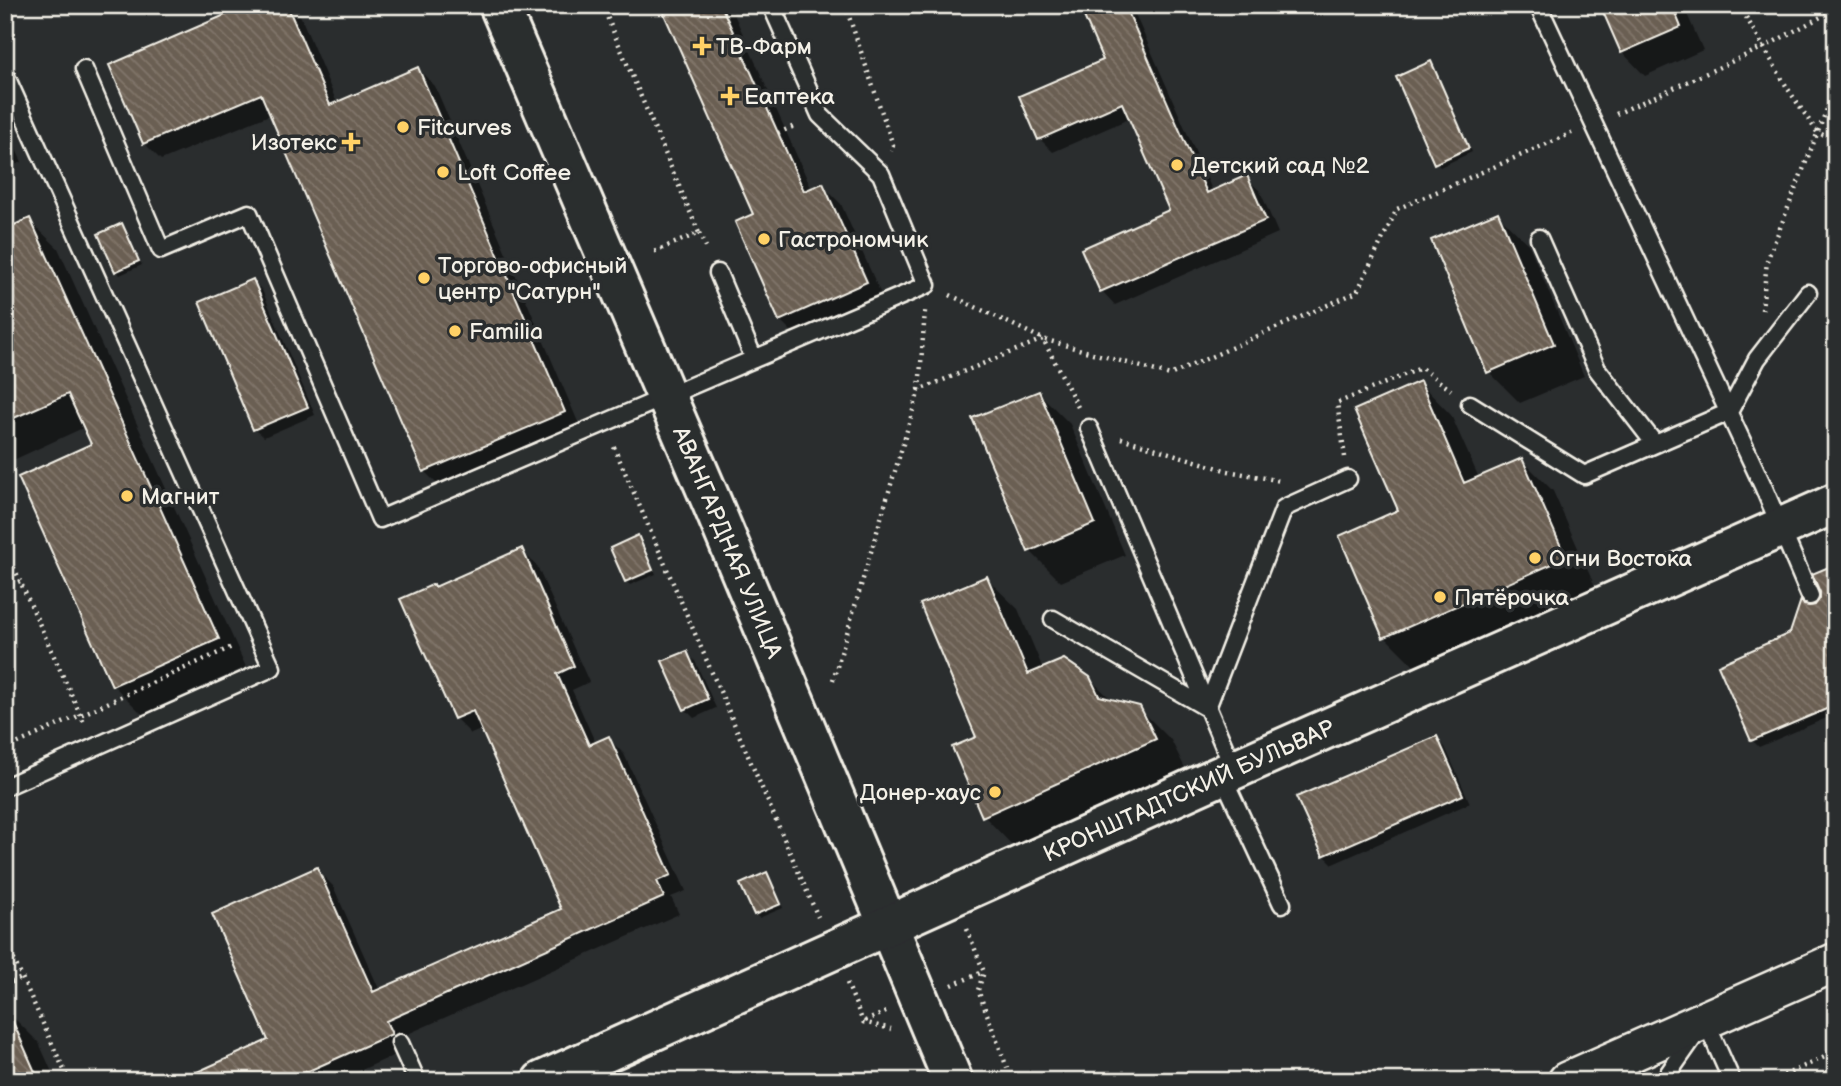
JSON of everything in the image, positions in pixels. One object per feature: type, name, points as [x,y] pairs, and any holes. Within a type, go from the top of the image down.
[{"type":"main road","name":"АВАНГАРДНАЯ УЛИЦА","points":[[499,5],[667,397],[953,1081]]},
{"type":"main road","name":"КРОНШТАДТСКИЙ БУЛЬВАР","points":[[542,1081],[1228,772],[1836,503]]},
{"type":"street","points":[[1567,1081],[1836,962]]},
{"type":"lane","points":[[84,69],[161,250],[249,213],[380,520],[928,285],[881,174],[820,115],[771,5]]},
{"type":"lane","points":[[1538,5],[1729,412],[1810,596]]},
{"type":"lane","points":[[5,74],[272,668],[5,787]]},
{"type":"lane","points":[[1539,238],[1597,369],[1655,444]]},
{"type":"lane","points":[[718,273],[754,359]]},
{"type":"lane","points":[[1470,404],[1584,475],[1729,412],[1757,359],[1808,293]]},
{"type":"lane","points":[[1089,428],[1207,708],[1228,772],[1282,904]]},
{"type":"lane","points":[[1207,708],[1284,508],[1348,479]]},
{"type":"lane","points":[[1053,620],[1207,708]]},
{"type":"lane","points":[[1663,1081],[1705,1020]]},
{"type":"lane","points":[[1705,1020],[1732,1081]]},
{"type":"lane","points":[[400,1043],[417,1081]]},
{"type":"path","points":[[603,5],[699,233],[651,253]]},
{"type":"path","points":[[845,5],[893,145],[881,174]]},
{"type":"path","points":[[1739,5],[1788,89],[1817,132],[1836,141]]},
{"type":"path","points":[[833,680],[919,390],[928,285],[1044,339],[1170,375],[1357,292],[1397,209],[1764,47],[1836,9]]},
{"type":"path","points":[[1757,359],[1767,261],[1836,86]]},
{"type":"path","points":[[919,390],[1044,339]]},
{"type":"path","points":[[1044,339],[1089,428],[1228,471],[1324,489]]},
{"type":"path","points":[[1348,479],[1337,403],[1421,368],[1470,404]]},
{"type":"path","points":[[610,422],[611,441],[863,1022],[891,1027],[895,1038]]},
{"type":"path","points":[[5,548],[95,747]]},
{"type":"path","points":[[5,587],[20,580]]},
{"type":"path","points":[[5,749],[258,636]]},
{"type":"path","points":[[954,896],[984,972],[978,990],[1012,1081]]},
{"type":"path","points":[[5,940],[69,1081]]},
{"type":"path","points":[[5,985],[22,978]]},
{"type":"path","points":[[1771,1081],[1836,1052]]},
{"type":"building","name":"Торгово-офисный центр \"Сатурн\"","points":[[248,5],[287,5],[330,105],[418,67],[565,412],[423,472],[261,94],[143,144],[109,65]]},
{"type":"building","points":[[660,5],[721,5],[804,191],[823,183],[867,282],[779,321],[735,222],[753,214]]},
{"type":"building","points":[[1079,5],[1125,5],[1207,193],[1247,175],[1266,220],[1100,292],[1081,249],[1169,210],[1122,103],[1038,140],[1019,96],[1103,60]]},
{"type":"building","points":[[1600,5],[1672,5],[1681,27],[1621,53]]},
{"type":"building","points":[[1431,61],[1469,148],[1434,164],[1396,77]]},
{"type":"building","points":[[1498,212],[1554,344],[1487,373],[1431,240]]},
{"type":"building","points":[[30,218],[219,639],[112,686],[18,477],[91,444],[68,394],[5,422],[5,229]]},
{"type":"building","points":[[122,223],[139,261],[115,272],[98,234]]},
{"type":"building","points":[[253,279],[308,407],[253,430],[199,302]]},
{"type":"building","points":[[1420,381],[1464,483],[1522,458],[1566,558],[1383,638],[1339,536],[1398,510],[1354,410]]},
{"type":"building","points":[[1039,391],[1095,523],[1028,552],[972,418]]},
{"type":"building","points":[[638,535],[653,570],[625,582],[610,548]]},
{"type":"building","points":[[522,548],[574,666],[557,674],[589,745],[609,736],[671,875],[657,881],[664,897],[386,1021],[392,1034],[286,1081],[177,1081],[268,1040],[212,914],[317,867],[373,992],[561,909],[473,711],[454,719],[400,599],[434,584],[435,587]]},
{"type":"building","points":[[1836,564],[1836,705],[1751,741],[1718,665],[1790,633],[1801,600],[1804,605],[1809,606],[1815,605],[1820,598],[1812,574]]},
{"type":"building","points":[[987,576],[1028,674],[1064,659],[1090,677],[1099,696],[1140,706],[1156,739],[982,817],[952,747],[976,737],[920,604]]},
{"type":"building","points":[[687,651],[708,699],[684,710],[662,661]]},
{"type":"building","points":[[1437,736],[1463,795],[1323,856],[1296,797]]},
{"type":"building","points":[[767,872],[781,904],[754,915],[740,884]]},
{"type":"building","points":[[5,1004],[39,1081],[5,1081]]},
{"type":"place","name":"ТВ-Фарм","points":[[702,46]]},
{"type":"place","name":"Еаптека","points":[[730,96]]},
{"type":"place","name":"Fitcurves","points":[[403,127]]},
{"type":"place","name":"Изотекс","points":[[351,142]]},
{"type":"place","name":"Детский сад №2","points":[[1177,165]]},
{"type":"place","name":"Loft Coffee","points":[[443,172]]},
{"type":"place","name":"Гастрономчик","points":[[764,239]]},
{"type":"place","name":"Торгово-офисный центр \"Сатурн\"","points":[[424,278]]},
{"type":"place","name":"Familia","points":[[455,331]]},
{"type":"place","name":"Магнит","points":[[127,496]]},
{"type":"place","name":"Огни Востока","points":[[1535,558]]},
{"type":"place","name":"Пятёрочка","points":[[1440,597]]},
{"type":"place","name":"Донер-хаус","points":[[995,792]]}]
